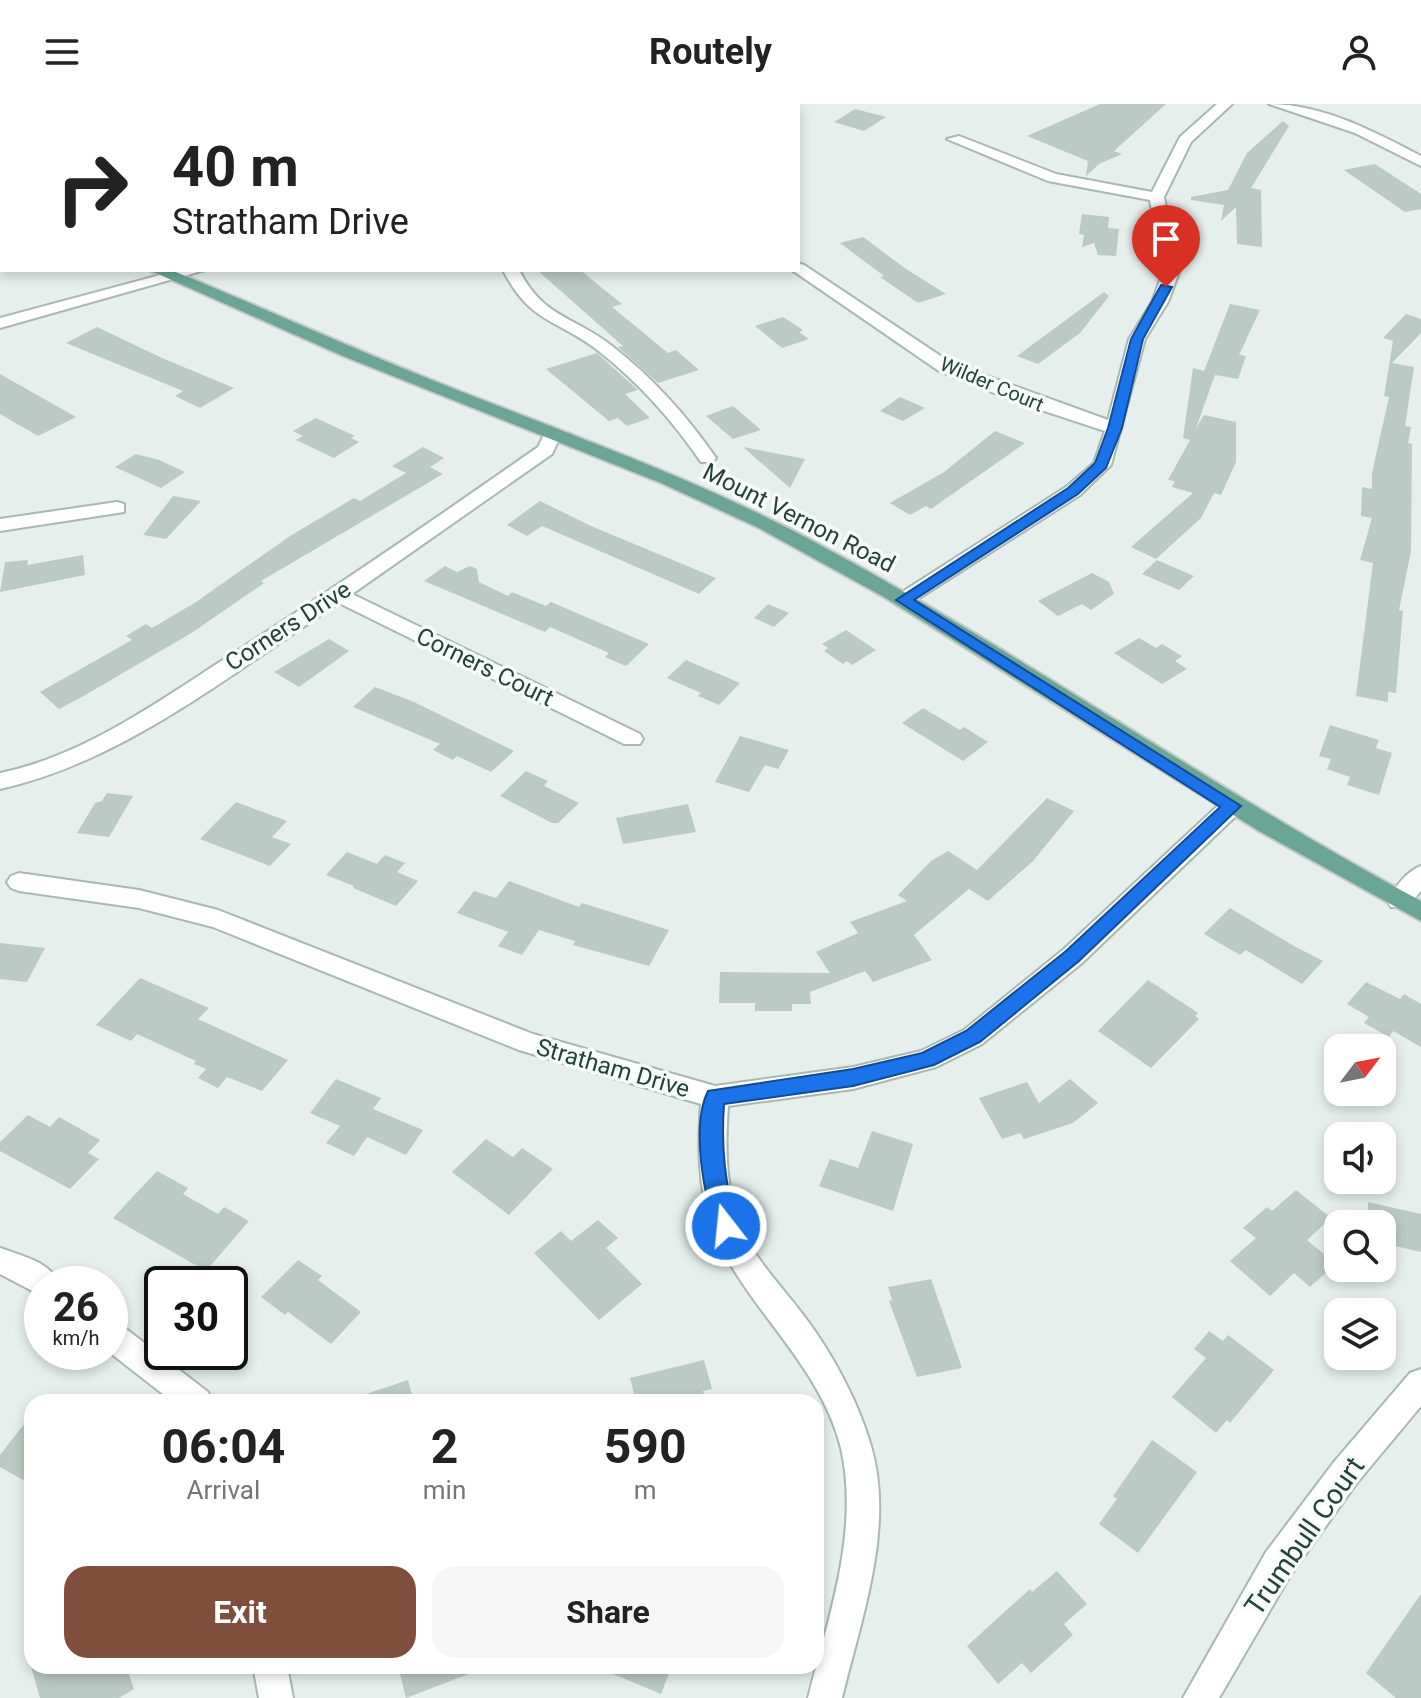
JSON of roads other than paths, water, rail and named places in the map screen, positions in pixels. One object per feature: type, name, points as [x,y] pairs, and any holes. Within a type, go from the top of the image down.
[{"type":"main road","name":"Mount Vernon Road","points":[[162,272],[327,344],[680,486],[767,527],[903,600],[1232,806],[1421,912]]},
{"type":"street","points":[[903,600],[1073,491],[1102,465],[1115,428],[1137,339],[1160,302],[1171,272],[1157,197],[1185,140],[1225,104]]},
{"type":"street","points":[[1276,104],[1360,130],[1421,162]]},
{"type":"street","points":[[954,139],[1053,178],[1157,197]]},
{"type":"street","name":"Wilder Court","points":[[800,269],[945,367],[1020,397],[1115,428]]},
{"type":"street","points":[[0,323],[190,272]]},
{"type":"street","points":[[512,272],[523,294],[535,307],[605,348],[680,418],[707,458]]},
{"type":"street","name":"Corners Drive","points":[[0,781],[37,773],[139,724],[338,595],[546,450],[552,435]]},
{"type":"street","points":[[0,525],[117,508]]},
{"type":"street","name":"Corners Court","points":[[338,595],[632,739]]},
{"type":"street","name":"Stratham Drive","points":[[19,882],[139,899],[218,919],[528,1043],[715,1097],[853,1078],[927,1060],[973,1037],[1073,956],[1232,806]]},
{"type":"street","points":[[1399,901],[1421,875]]},
{"type":"street","points":[[715,1097],[710,1149],[716,1190],[726,1226],[751,1269],[807,1344],[855,1446],[863,1490],[856,1562],[825,1698]]},
{"type":"street","points":[[0,1261],[24,1270]]},
{"type":"street","points":[[128,1349],[187,1394]]},
{"type":"street","name":"Trumbull Court","points":[[1200,1698],[1278,1564],[1345,1473],[1421,1383]]},
{"type":"street","points":[[272,1674],[276,1698]]}]
